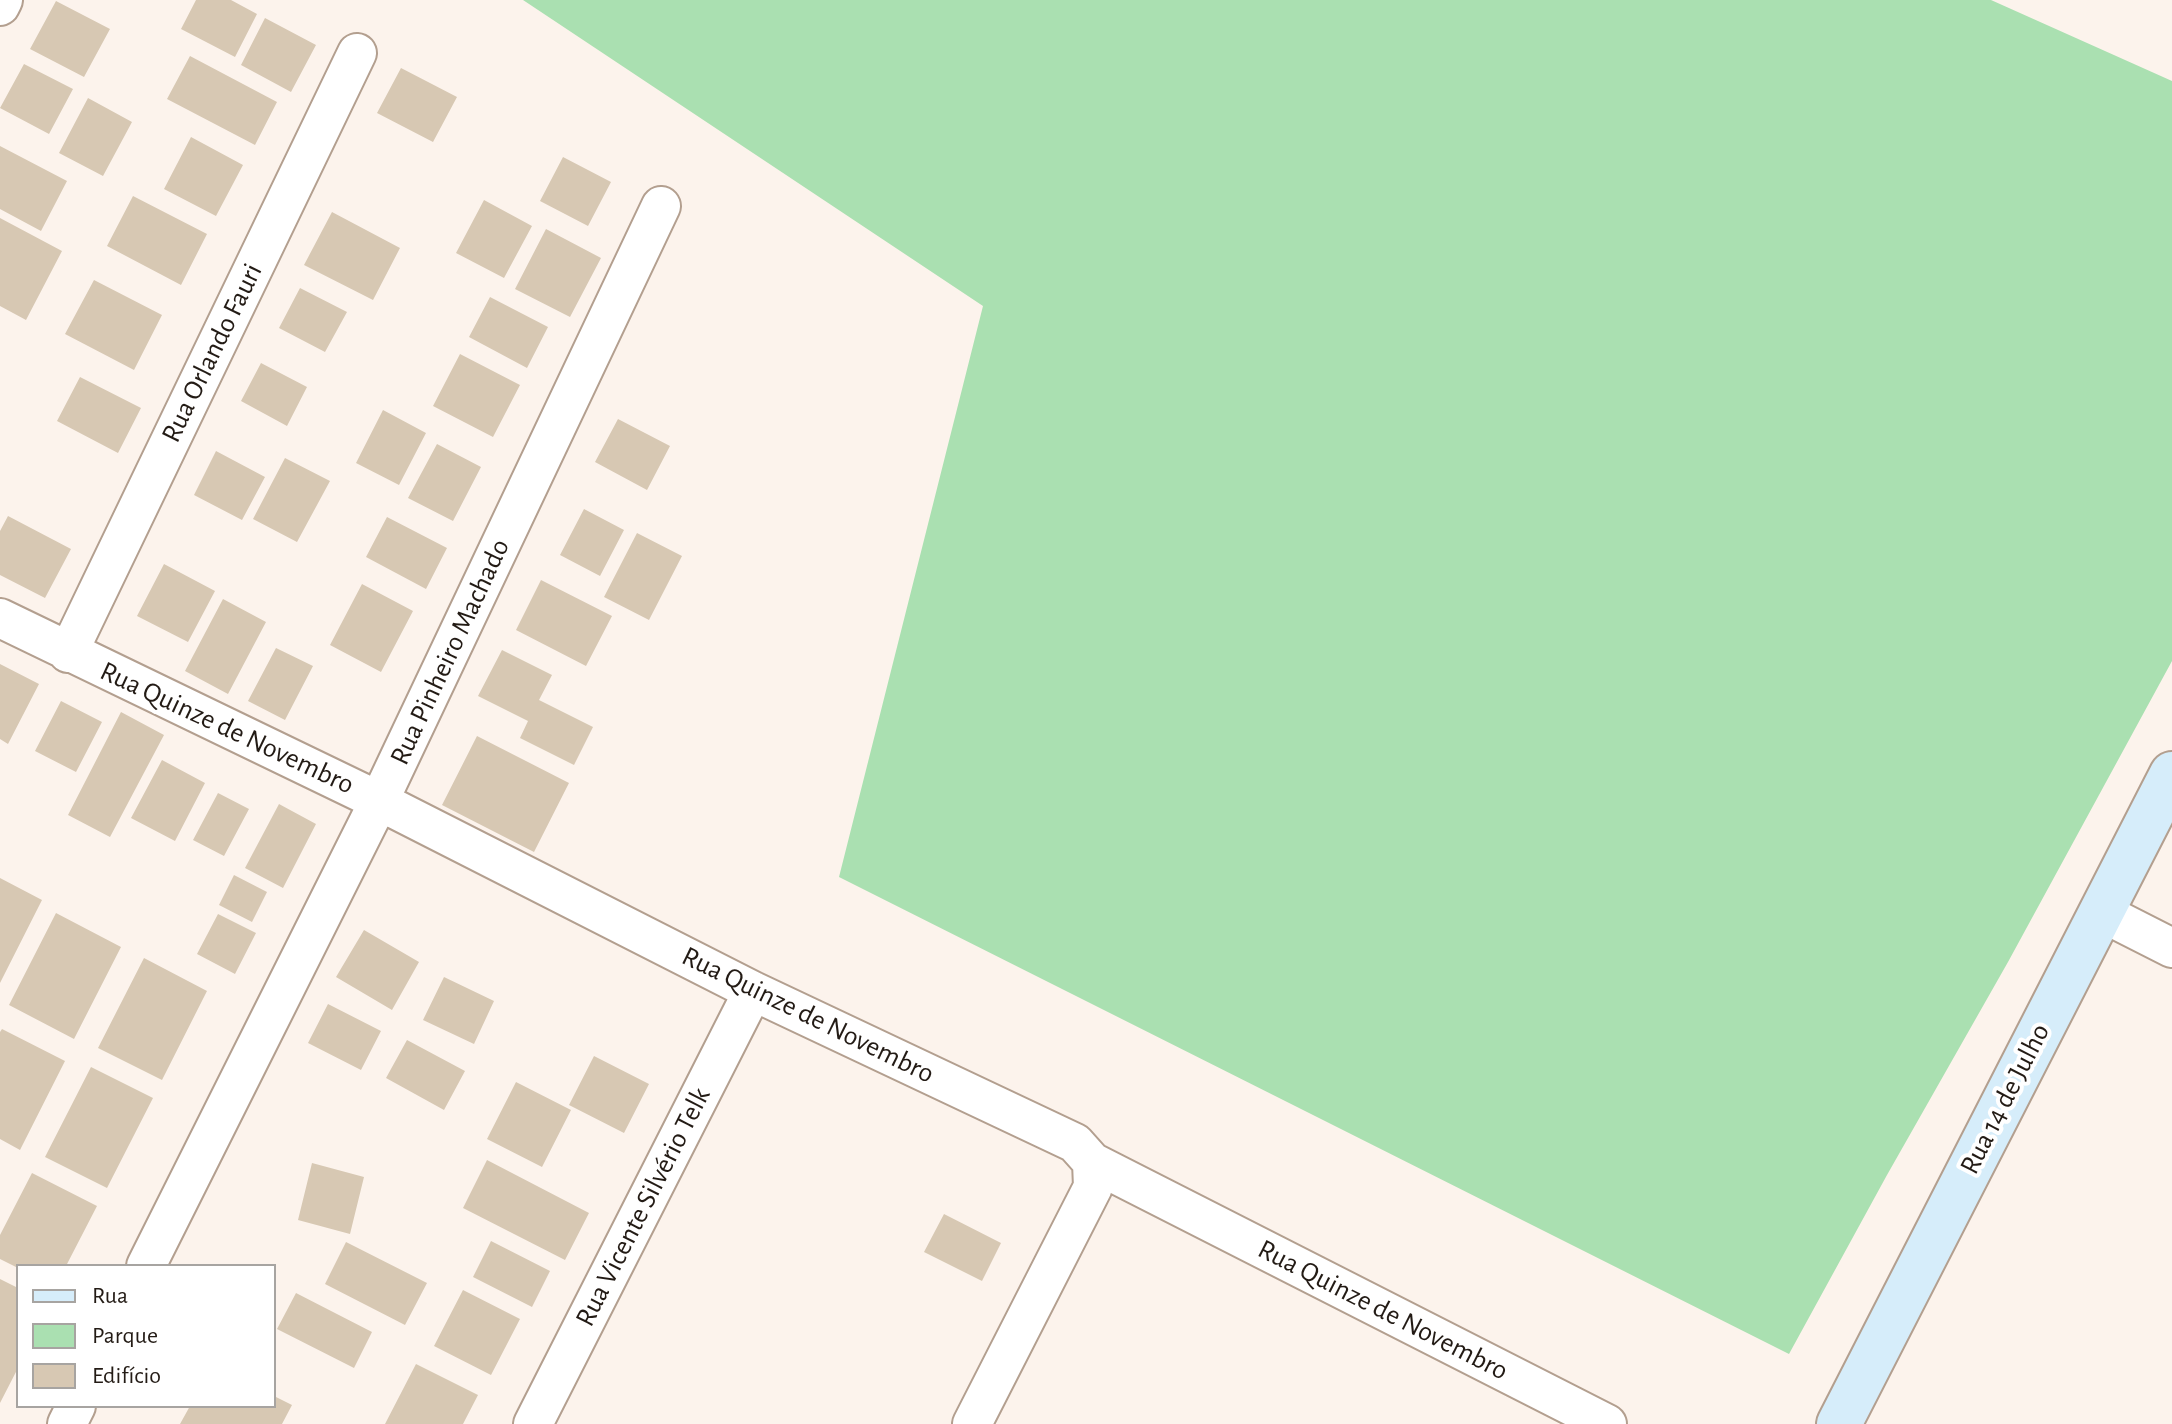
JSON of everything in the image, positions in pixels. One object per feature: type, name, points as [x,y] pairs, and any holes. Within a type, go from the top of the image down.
[{"type":"street","points":[[0,6],[3,0]]},
{"type":"street","name":"Rua Orlando Fauri","points":[[68,653],[357,53]]},
{"type":"street","name":"Rua Pinheiro Machado","points":[[147,1264],[379,801],[661,206]]},
{"type":"street","name":"Rua Quinze de Novembro","points":[[0,618],[379,801],[753,991],[1075,1143],[1092,1162],[1607,1424]]},
{"type":"street","name":"Rua 14 de Julho","points":[[1839,1424],[2172,774]]},
{"type":"street","points":[[2101,912],[2172,948]]},
{"type":"street","name":"Rua Vicente Silvério Telk","points":[[533,1424],[753,991]]},
{"type":"street","points":[[972,1424],[1093,1187],[1092,1162]]},
{"type":"green space","points":[[523,0],[1991,0],[2172,81],[2172,661],[1789,1354],[839,877],[983,306]]},
{"type":"building","points":[[196,0],[231,0],[257,14],[235,57],[181,29]]},
{"type":"building","points":[[56,1],[110,29],[84,77],[30,49]]},
{"type":"building","points":[[265,18],[316,45],[291,92],[241,65]]},
{"type":"building","points":[[190,56],[277,102],[255,145],[167,99]]},
{"type":"building","points":[[24,64],[73,89],[49,134],[0,108]]},
{"type":"building","points":[[401,68],[457,97],[433,142],[377,113]]},
{"type":"building","points":[[88,98],[132,122],[103,176],[59,153]]},
{"type":"building","points":[[191,137],[243,165],[216,216],[164,189]]},
{"type":"building","points":[[0,146],[67,181],[41,231],[0,209]]},
{"type":"building","points":[[563,157],[611,182],[588,226],[540,201]]},
{"type":"building","points":[[133,196],[207,234],[181,285],[107,246]]},
{"type":"building","points":[[484,200],[532,226],[504,278],[456,253]]},
{"type":"building","points":[[332,212],[400,248],[373,300],[304,265]]},
{"type":"building","points":[[0,218],[62,251],[26,320],[0,306]]},
{"type":"building","points":[[546,229],[601,258],[570,317],[515,289]]},
{"type":"building","points":[[94,280],[162,315],[134,370],[65,334]]},
{"type":"building","points":[[300,288],[347,312],[325,352],[279,328]]},
{"type":"building","points":[[490,297],[548,327],[527,368],[469,337]]},
{"type":"building","points":[[460,354],[520,385],[493,437],[433,406]]},
{"type":"building","points":[[261,363],[307,387],[287,426],[241,401]]},
{"type":"building","points":[[80,377],[141,408],[118,453],[57,421]]},
{"type":"building","points":[[383,410],[426,433],[399,485],[356,463]]},
{"type":"building","points":[[618,419],[670,446],[647,490],[595,462]]},
{"type":"building","points":[[437,444],[481,467],[453,521],[408,498]]},
{"type":"building","points":[[216,451],[265,477],[242,520],[194,495]]},
{"type":"building","points":[[285,458],[330,481],[297,542],[253,519]]},
{"type":"building","points":[[584,509],[624,530],[600,576],[560,555]]},
{"type":"building","points":[[8,516],[71,549],[45,598],[0,575],[0,531]]},
{"type":"building","points":[[387,517],[447,548],[426,589],[366,557]]},
{"type":"building","points":[[637,533],[682,556],[649,620],[604,597]]},
{"type":"building","points":[[164,564],[215,591],[188,642],[137,616]]},
{"type":"building","points":[[541,580],[612,616],[586,666],[516,630]]},
{"type":"building","points":[[362,584],[413,611],[381,672],[330,645]]},
{"type":"building","points":[[223,599],[266,622],[228,694],[185,671]]},
{"type":"building","points":[[276,648],[313,666],[285,720],[248,701]]},
{"type":"building","points":[[502,650],[552,675],[539,700],[593,727],[574,765],[520,738],[528,721],[478,696]]},
{"type":"building","points":[[0,664],[39,684],[8,744],[0,739]]},
{"type":"building","points":[[61,701],[102,722],[76,772],[35,751]]},
{"type":"building","points":[[121,712],[164,735],[110,837],[68,815]]},
{"type":"building","points":[[477,736],[569,783],[534,852],[442,805]]},
{"type":"building","points":[[162,760],[205,783],[175,841],[131,818]]},
{"type":"building","points":[[218,793],[249,809],[224,856],[193,840]]},
{"type":"building","points":[[279,804],[316,824],[283,888],[245,868]]},
{"type":"building","points":[[234,875],[267,892],[252,922],[219,905]]},
{"type":"building","points":[[0,878],[42,900],[0,983]]},
{"type":"building","points":[[56,913],[121,947],[74,1039],[9,1005]]},
{"type":"building","points":[[218,914],[256,933],[235,974],[197,954]]},
{"type":"building","points":[[364,930],[419,962],[392,1010],[336,977]]},
{"type":"building","points":[[144,958],[207,991],[162,1080],[98,1048]]},
{"type":"building","points":[[444,977],[494,1001],[474,1044],[423,1020]]},
{"type":"building","points":[[328,1004],[381,1031],[361,1070],[308,1043]]},
{"type":"building","points":[[2,1029],[65,1061],[20,1150],[0,1139]]},
{"type":"building","points":[[407,1040],[465,1071],[444,1110],[386,1078]]},
{"type":"building","points":[[594,1056],[649,1084],[624,1133],[569,1105]]},
{"type":"building","points":[[91,1067],[153,1098],[107,1188],[45,1157]]},
{"type":"building","points":[[516,1082],[571,1110],[542,1167],[487,1139]]},
{"type":"building","points":[[487,1160],[589,1213],[565,1260],[463,1208]]},
{"type":"building","points":[[312,1163],[364,1177],[350,1234],[298,1220]]},
{"type":"building","points":[[32,1173],[97,1206],[67,1264],[16,1264],[16,1267],[0,1259],[0,1235]]},
{"type":"building","points":[[944,1214],[1001,1243],[982,1281],[924,1252]]},
{"type":"building","points":[[491,1241],[550,1271],[532,1307],[473,1277]]},
{"type":"building","points":[[346,1242],[427,1283],[405,1325],[325,1284]]},
{"type":"building","points":[[0,1279],[16,1287],[16,1372],[0,1403]]},
{"type":"building","points":[[463,1290],[520,1319],[491,1375],[434,1346]]},
{"type":"building","points":[[296,1293],[372,1332],[354,1368],[277,1329]]},
{"type":"building","points":[[416,1364],[478,1395],[463,1424],[385,1424]]},
{"type":"building","points":[[276,1397],[292,1405],[282,1424],[180,1424],[189,1408],[276,1408]]}]
